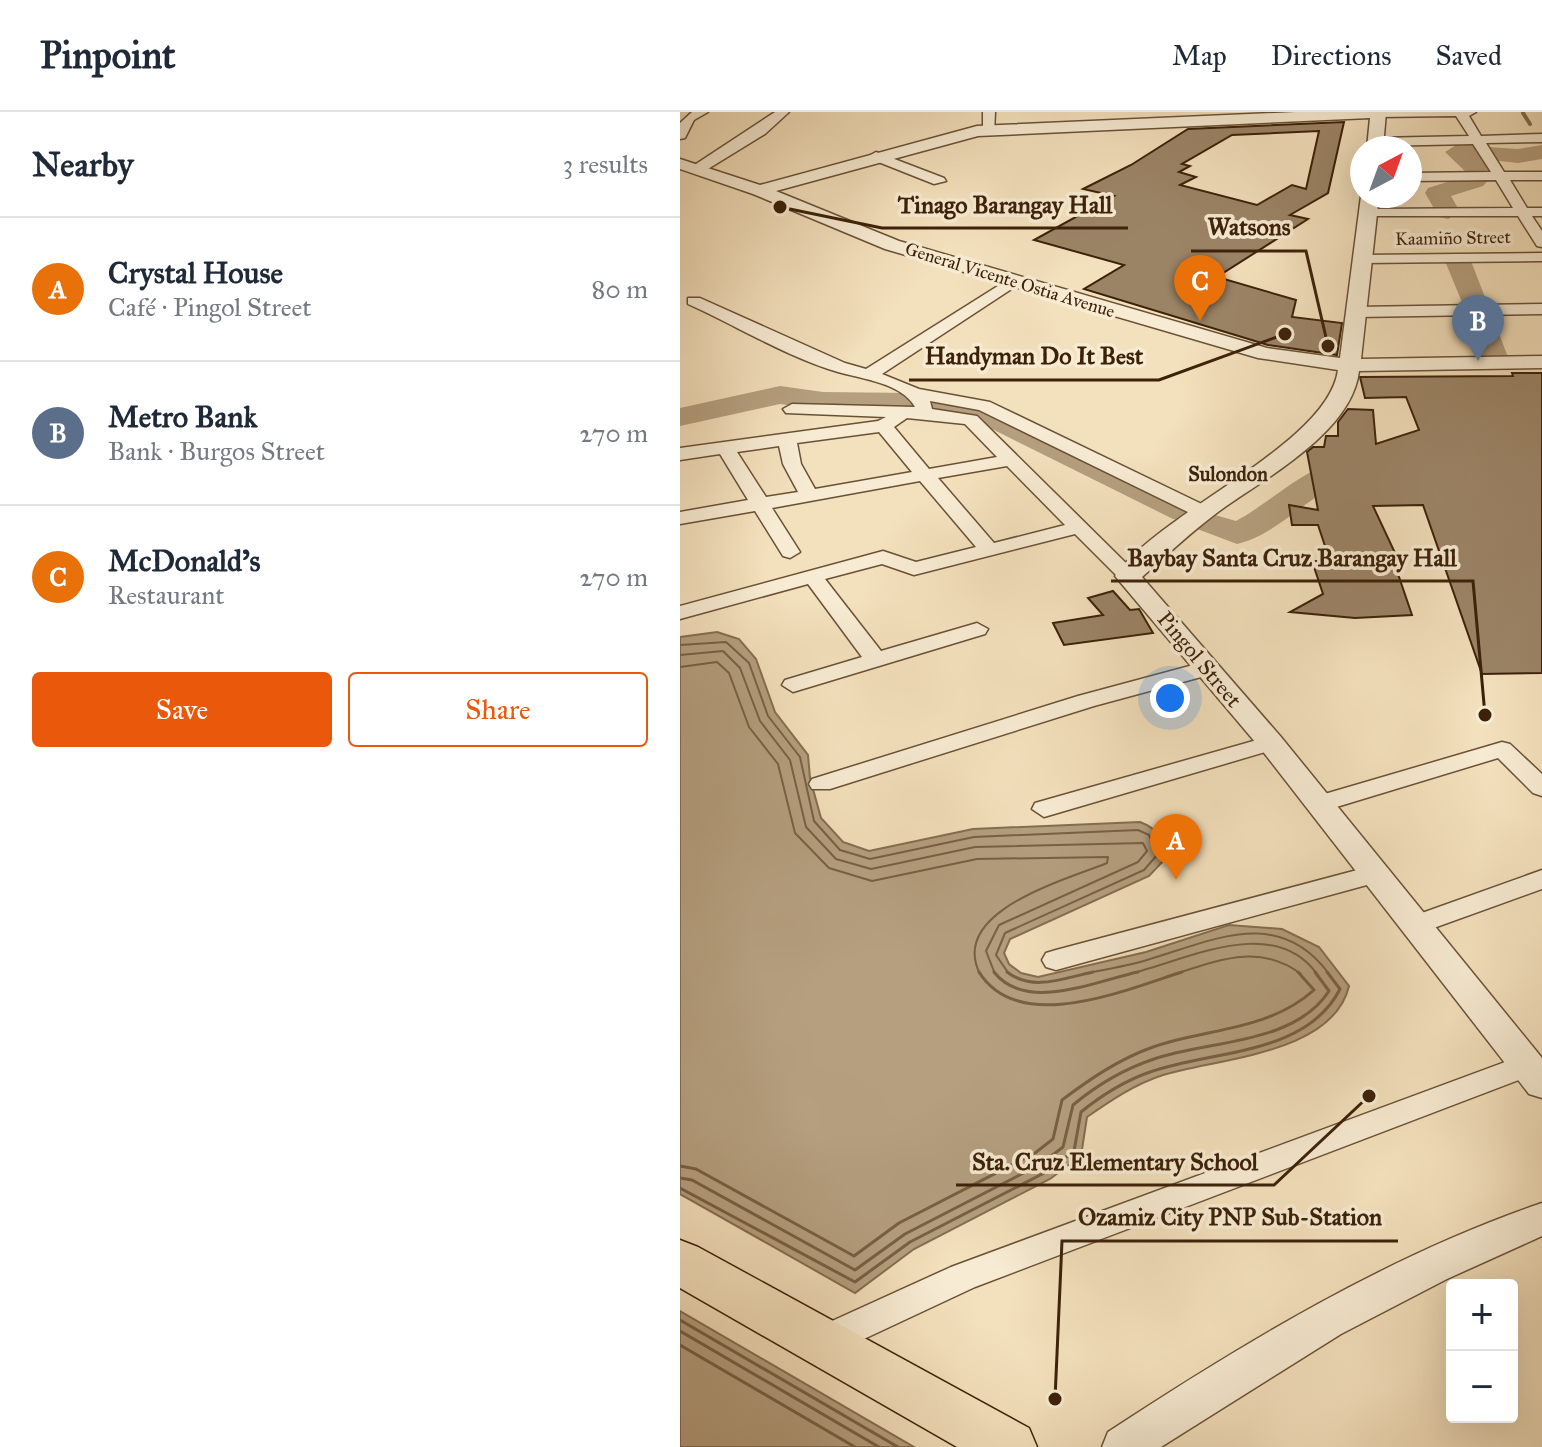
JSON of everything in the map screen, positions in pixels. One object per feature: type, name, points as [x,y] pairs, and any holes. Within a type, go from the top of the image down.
[{"type":"main road","points":[[680,1262],[1009,1447]]},
{"type":"street","points":[[680,135],[689,118],[702,112]]},
{"type":"street","points":[[689,166],[751,137],[783,112]]},
{"type":"street","points":[[989,112],[989,131]]},
{"type":"street","points":[[1460,112],[1542,243]]},
{"type":"street","points":[[759,190],[951,136],[989,131],[1378,113],[1470,112]]},
{"type":"street","points":[[1376,136],[1378,113]]},
{"type":"street","points":[[1422,142],[1542,138]]},
{"type":"street","points":[[876,156],[939,181]]},
{"type":"street","name":"General Vicente Ostia Avenue","points":[[689,166],[759,190],[892,245],[1227,345],[1296,360],[1349,365],[1542,362]]},
{"type":"street","points":[[1422,177],[1542,176]]},
{"type":"street","points":[[792,409],[917,412],[971,420],[1076,528],[1128,576],[1203,512],[1314,428],[1338,400],[1349,365],[1369,208]]},
{"type":"street","points":[[1422,208],[1542,212]]},
{"type":"street","name":"Kaamiño Street","points":[[1364,259],[1542,257]]},
{"type":"street","points":[[868,375],[1014,282]]},
{"type":"street","points":[[694,301],[839,367],[918,394],[984,406],[1203,512]]},
{"type":"street","points":[[1357,312],[1542,309]]},
{"type":"street","points":[[917,412],[918,394]]},
{"type":"street","points":[[680,454],[883,426],[917,412]]},
{"type":"street","points":[[883,426],[990,551]]},
{"type":"street","points":[[787,440],[792,464],[809,495]]},
{"type":"street","points":[[726,449],[790,552]]},
{"type":"street","points":[[680,518],[1010,460]]},
{"type":"street","points":[[680,613],[883,557],[914,569],[1076,528]]},
{"type":"street","name":"Pingol Street","points":[[1128,576],[1271,743],[1534,1074]]},
{"type":"street","points":[[814,578],[876,660]]},
{"type":"street","points":[[793,685],[977,629]]},
{"type":"street","points":[[821,784],[1208,668]]},
{"type":"street","points":[[1044,809],[1271,743]]},
{"type":"street","points":[[1320,804],[1502,749],[1542,788]]},
{"type":"street","points":[[1056,960],[1376,874]]},
{"type":"street","points":[[1417,925],[1542,879]]},
{"type":"street","points":[[822,1342],[963,1277],[1534,1074]]},
{"type":"street","points":[[1124,1447],[1193,1400],[1321,1323],[1440,1263],[1542,1219]]},
{"type":"water","points":[[717,632],[739,639],[756,659],[775,712],[808,755],[810,778],[821,818],[843,842],[869,851],[973,829],[1140,822],[1155,831],[1167,857],[1149,876],[1010,939],[1004,953],[1009,964],[1021,973],[1038,977],[1146,952],[1229,925],[1282,929],[1319,947],[1349,986],[1339,1009],[1321,1026],[1298,1040],[1271,1050],[1163,1075],[1123,1093],[1087,1117],[1081,1156],[1050,1179],[914,1249],[855,1293],[680,1194],[680,637]]},
{"type":"water","points":[[680,1311],[914,1447],[680,1447]]},
{"type":"building","points":[[1344,122],[1328,193],[1290,215],[1308,219],[1217,277],[1296,300],[1292,317],[1342,323],[1337,355],[1268,345],[1084,289],[1124,265],[1034,240],[1114,196],[1083,189],[1131,165],[1188,129]],"holes":[[[1319,131],[1306,189],[1292,185],[1257,205],[1180,185],[1196,177],[1179,172],[1190,166],[1182,164],[1232,135]]]},
{"type":"building","points":[[1512,373],[1542,373],[1542,673],[1482,674],[1423,505],[1373,506],[1403,570],[1397,571],[1412,615],[1355,618],[1290,612],[1323,594],[1312,561],[1330,561],[1318,525],[1292,525],[1289,505],[1318,510],[1307,452],[1313,447],[1324,447],[1326,436],[1338,436],[1338,422],[1348,409],[1373,410],[1376,444],[1419,430],[1406,397],[1365,398],[1360,377],[1513,376]]},
{"type":"building","points":[[1113,591],[1130,610],[1139,609],[1153,633],[1064,645],[1053,623],[1103,615],[1088,598]]},
{"type":"waterway","points":[[1523,113],[1530,124]]},
{"type":"waterway","points":[[1481,152],[1456,152],[1473,162],[1481,175]]},
{"type":"waterway","points":[[1496,152],[1518,156],[1542,152]]},
{"type":"waterway","points":[[1448,212],[1437,193],[1475,181]]},
{"type":"waterway","points":[[1458,261],[1475,306]]},
{"type":"waterway","points":[[1478,315],[1493,357]]},
{"type":"waterway","points":[[680,417],[780,395],[823,401],[912,402]]},
{"type":"waterway","points":[[935,403],[962,407],[1003,422],[1185,512]]},
{"type":"waterway","points":[[1204,520],[1237,534],[1314,484],[1347,469],[1366,466]]},
{"type":"place","name":"Tinago Barangay Hall","points":[[780,207]]},
{"type":"place","name":"McDonald's","points":[[1200,321]]},
{"type":"place","name":"Handyman Do It Best","points":[[1285,334]]},
{"type":"place","name":"Watsons","points":[[1328,346]]},
{"type":"place","name":"Metro Bank","points":[[1478,361]]},
{"type":"place","name":"Baybay Santa Cruz Barangay Hall","points":[[1485,715]]},
{"type":"place","name":"Crystal House","points":[[1176,880]]},
{"type":"place","name":"Sta. Cruz Elementary School","points":[[1369,1096]]},
{"type":"place","name":"Ozamiz City PNP Sub-Station","points":[[1055,1399]]},
{"type":"district","name":"Sulondon","points":[[1228,474]]}]
